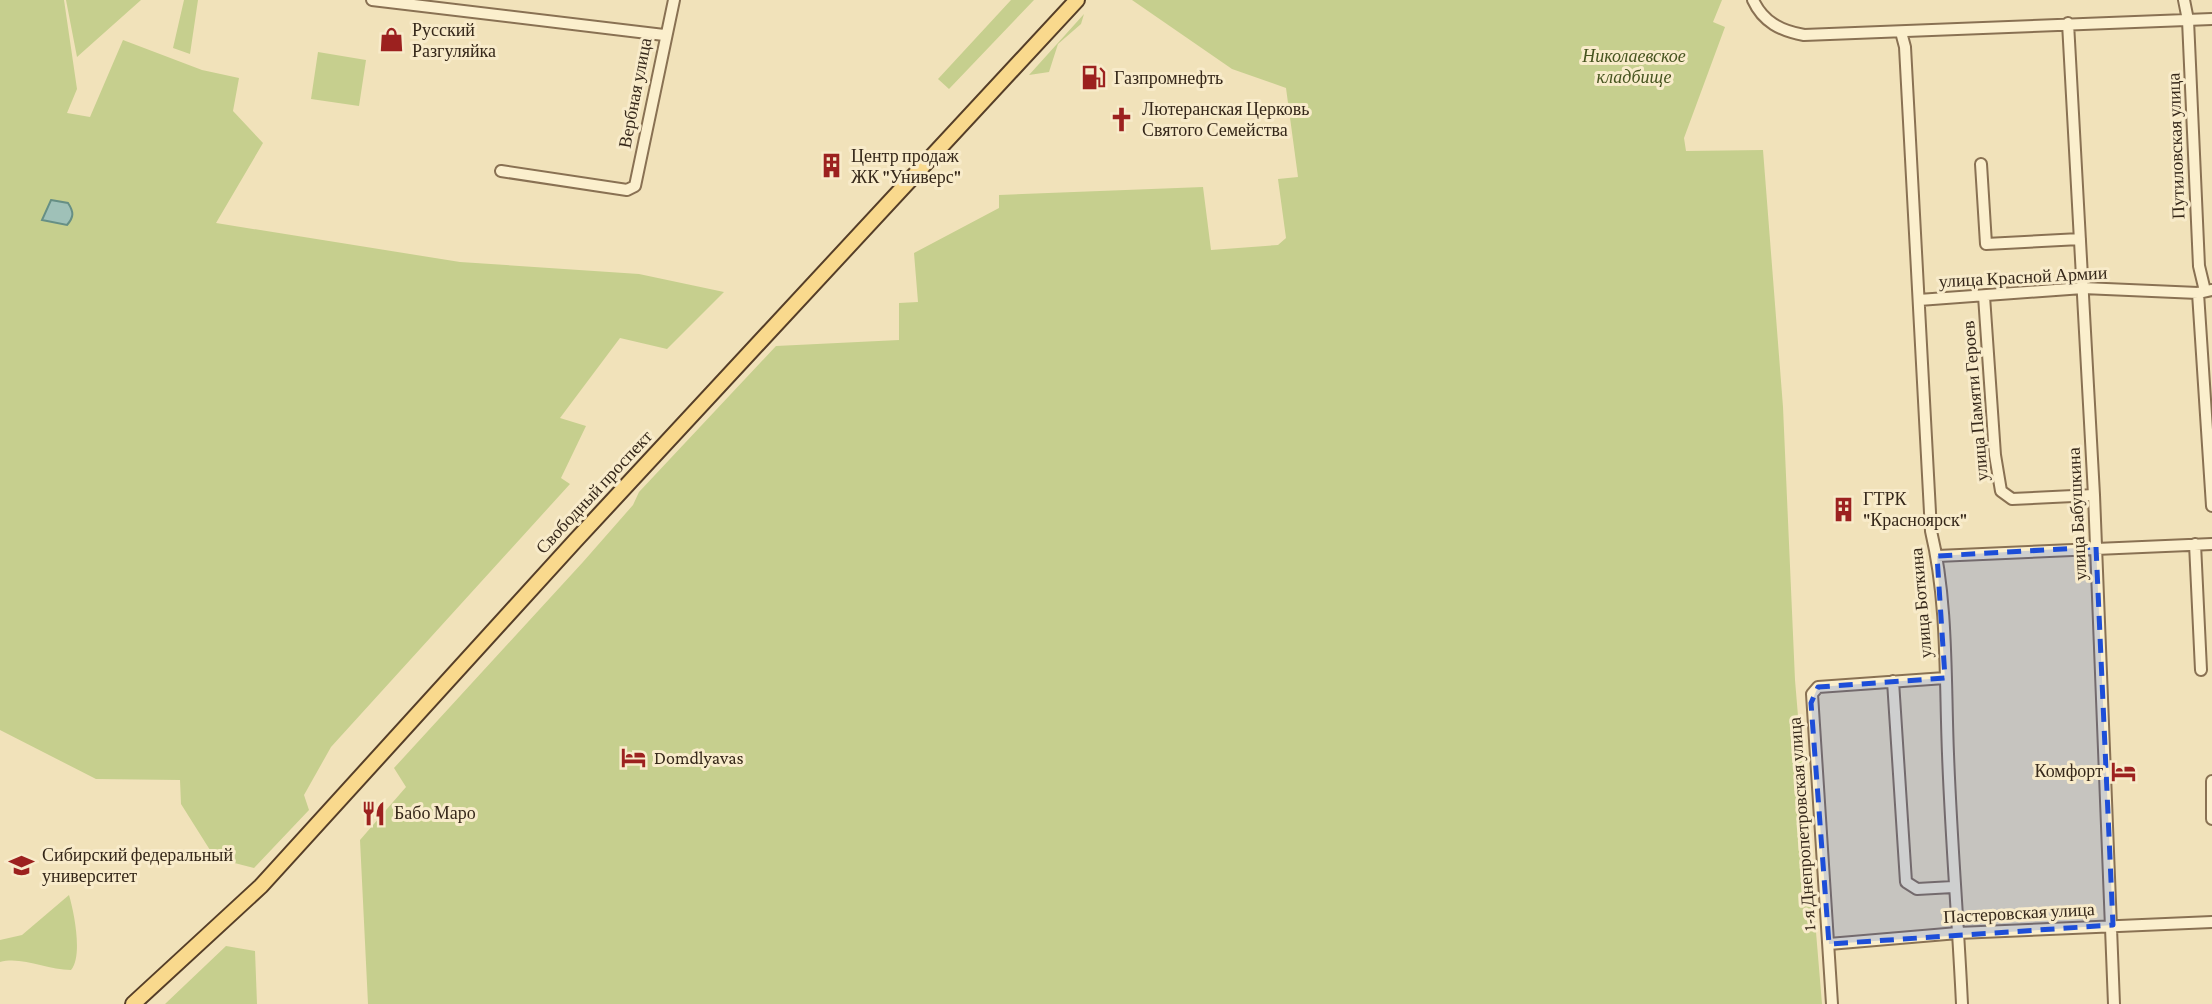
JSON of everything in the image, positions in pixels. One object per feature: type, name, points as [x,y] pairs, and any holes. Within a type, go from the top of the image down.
[{"type":"main road","name":"Свободный проспект","points":[[134,1004],[261,886],[556,561],[1077,0]]},
{"type":"street","points":[[372,0],[664,35]]},
{"type":"street","name":"Вербная улица","points":[[501,171],[627,190],[635,186],[664,35],[674,0]]},
{"type":"street","points":[[1753,0],[1759,14],[1769,22],[1804,35],[2212,19]]},
{"type":"street","name":"Путиловская улица","points":[[2184,0],[2188,20],[2199,267],[2205,291],[2212,506]]},
{"type":"street","name":"улица Бабушкина","points":[[2068,23],[2094,495],[2113,925],[2114,1004]]},
{"type":"street","name":"улица Боткина","points":[[1901,32],[1905,47],[1931,531],[1937,556],[1945,678],[1953,887],[1962,1004]]},
{"type":"street","points":[[1981,164],[1986,244],[2080,239]]},
{"type":"street","name":"улица Красной Армии","points":[[1919,300],[2083,288],[2205,291]]},
{"type":"street","name":"улица Памяти Героев","points":[[1984,296],[1995,455],[2001,491],[2012,499],[2094,495]]},
{"type":"street","points":[[2195,544],[2201,670]]},
{"type":"street","points":[[1937,556],[2212,544]]},
{"type":"street","name":"1-я Днепропетровская улица","points":[[1832,1004],[1812,694],[1818,687],[1945,678]]},
{"type":"street","points":[[1893,681],[1906,881],[1917,889],[1953,887]]},
{"type":"street","points":[[2212,781],[2212,819]]},
{"type":"street","name":"Пастеровская улица","points":[[1829,944],[1958,933],[2212,922]]},
{"type":"highlighted area","points":[[2096,547],[2113,925],[1829,944],[1811,703],[1818,687],[1945,678],[1937,556]]},
{"type":"green space","points":[[0,0],[64,0],[77,89],[67,113],[90,117],[123,40],[202,70],[239,78],[233,111],[263,143],[216,223],[460,262],[639,274],[724,292],[667,349],[620,338],[560,418],[586,426],[561,478],[570,484],[331,747],[304,795],[309,810],[254,868],[215,858],[181,804],[180,780],[96,779],[0,730]]},
{"type":"green space","points":[[66,0],[141,0],[77,57]]},
{"type":"green space","points":[[184,0],[198,0],[190,54],[173,48]]},
{"type":"green space","points":[[1011,0],[1034,0],[949,89],[938,79]]},
{"type":"green space","name":"Николаевское кладбище","points":[[1132,0],[1722,0],[1713,22],[1725,27],[1684,138],[1686,151],[1763,150],[1783,407],[1795,680],[1822,1004],[368,1004],[360,840],[406,787],[394,768],[583,562],[633,505],[639,492],[776,346],[899,340],[899,303],[918,302],[914,253],[999,208],[999,195],[1203,187],[1211,250],[1278,245],[1286,238],[1278,179],[1298,177],[1286,88],[1232,69]]},
{"type":"green space","points":[[1084,14],[1081,24],[1058,44],[1049,72],[1029,75]]},
{"type":"green space","points":[[318,52],[366,60],[359,106],[311,99]]},
{"type":"green space","points":[[69,895],[77,945],[75,963],[71,970],[26,962],[0,962],[0,940],[22,935]]},
{"type":"green space","points":[[226,946],[255,951],[257,1004],[165,1004]]},
{"type":"water","points":[[51,200],[68,203],[72,214],[67,225],[42,220]]},
{"type":"place","name":"Русский Разгуляйка","points":[[392,40]]},
{"type":"place","name":"Газпромнефть","points":[[1094,78]]},
{"type":"place","name":"Лютеранская Церковь Святого Семейства","points":[[1122,119]]},
{"type":"place","name":"Центр продаж ЖК \"Универс\"","points":[[831,166]]},
{"type":"place","name":"ГТРК \"Красноярск\"","points":[[1843,509]]},
{"type":"place","name":"Domdlyavas","points":[[634,758]]},
{"type":"place","name":"Комфорт","points":[[2123,771]]},
{"type":"place","name":"Бабо Маро","points":[[374,813]]},
{"type":"place","name":"Сибирский федеральный университет","points":[[22,865]]}]
